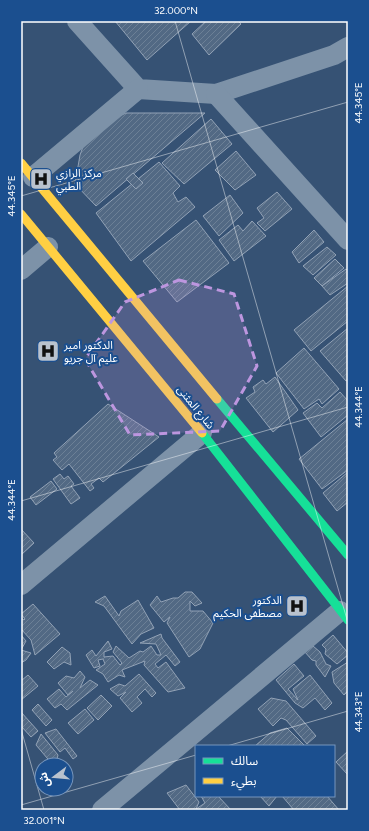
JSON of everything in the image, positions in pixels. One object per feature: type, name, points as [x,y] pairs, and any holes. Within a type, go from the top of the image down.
[{"type":"main road","name":"شارع المثنى","points":[[27,170],[348,555]]},
{"type":"main road","name":"شارع المثنى","points":[[21,214],[202,433],[344,615]]},
{"type":"street","points":[[77,21],[138,89]]},
{"type":"street","points":[[27,170],[138,89],[216,94],[334,56],[348,47]]},
{"type":"street","points":[[216,94],[348,240]]},
{"type":"street","points":[[21,270],[48,247]]},
{"type":"street","points":[[21,584],[202,433]]},
{"type":"street","points":[[102,810],[344,615]]},
{"type":"highlighted area","points":[[179,280],[234,294],[257,366],[220,431],[130,435],[85,359],[125,302]]},
{"type":"building","points":[[115,21],[191,21],[147,60]]},
{"type":"building","points":[[206,21],[238,21],[241,24],[209,55],[192,34]]},
{"type":"building","points":[[126,113],[205,113],[96,206],[75,184],[80,155],[89,130]]},
{"type":"building","points":[[211,119],[232,144],[184,184],[162,163]]},
{"type":"building","points":[[236,151],[256,175],[235,190],[215,170]]},
{"type":"building","points":[[159,162],[180,186],[173,193],[178,202],[186,197],[195,207],[131,261],[96,213]]},
{"type":"building","points":[[133,173],[143,183],[136,189],[126,179]]},
{"type":"building","points":[[277,192],[292,209],[265,231],[257,223],[264,218],[257,208]]},
{"type":"building","points":[[230,195],[243,213],[219,236],[203,216]]},
{"type":"building","points":[[196,220],[229,263],[177,302],[143,261]]},
{"type":"building","points":[[252,221],[266,236],[234,261],[219,240],[238,225],[243,231]]},
{"type":"building","points":[[314,230],[324,242],[299,263],[292,252]]},
{"type":"building","points":[[327,247],[336,255],[313,275],[303,266]]},
{"type":"building","points":[[335,259],[344,268],[322,286],[314,278]]},
{"type":"building","points":[[346,269],[348,271],[348,283],[330,295],[322,286]]},
{"type":"building","points":[[348,286],[348,321],[311,351],[294,330]]},
{"type":"building","points":[[348,328],[348,380],[346,381],[320,351]]},
{"type":"building","points":[[304,348],[339,389],[322,404],[319,399],[304,409],[276,373]]},
{"type":"building","points":[[275,377],[298,410],[273,432],[246,398],[255,392],[253,387],[263,380],[266,384]]},
{"type":"building","points":[[340,392],[348,401],[348,415],[321,437],[303,413],[317,403],[322,408]]},
{"type":"building","points":[[108,404],[159,437],[103,482],[99,478],[91,484],[94,488],[90,491],[69,464],[62,470],[53,460],[57,457],[54,453]]},
{"type":"building","points":[[348,419],[348,470],[322,489],[299,459]]},
{"type":"building","points":[[348,472],[348,502],[337,511],[323,493]]},
{"type":"building","points":[[60,474],[64,479],[68,476],[74,484],[71,486],[80,498],[71,504],[53,479]]},
{"type":"building","points":[[51,481],[57,489],[36,505],[30,497]]},
{"type":"building","points":[[21,529],[34,543],[21,555]]},
{"type":"building","points":[[185,592],[192,592],[202,603],[195,606],[190,601],[190,611],[203,611],[213,623],[200,649],[189,657],[167,623],[170,617],[164,622],[150,605],[157,596],[161,602],[178,598]]},
{"type":"building","points":[[105,596],[119,616],[121,611],[138,600],[154,628],[141,634],[132,644],[104,606],[95,602]]},
{"type":"building","points":[[33,604],[60,634],[35,655],[31,640],[21,629],[21,618],[24,620],[25,619],[21,614]]},
{"type":"building","points":[[161,634],[162,638],[180,662],[175,666],[166,655],[155,664],[158,668],[166,662],[185,688],[168,692],[144,665],[145,661],[122,670],[125,677],[119,675],[108,682],[103,674],[96,670],[105,664],[103,659],[98,660],[100,666],[94,668],[86,655],[92,650],[96,656],[108,641],[112,649],[104,652],[104,657],[113,656],[120,665],[122,663],[113,652],[116,646],[129,658],[140,651],[143,652],[151,646],[157,655],[161,655],[156,644],[140,643]]},
{"type":"building","points":[[21,635],[26,641],[21,650]]},
{"type":"building","points":[[333,635],[348,653],[348,655],[337,664],[325,654],[326,649],[322,645]]},
{"type":"building","points":[[313,646],[320,652],[326,664],[331,666],[325,677],[316,665],[316,661],[312,660],[304,651]]},
{"type":"building","points":[[62,647],[70,653],[71,665],[64,662],[54,669],[47,662]]},
{"type":"building","points":[[21,650],[31,653],[26,660],[21,663]]},
{"type":"building","points":[[348,662],[348,691],[344,695],[334,683],[332,672]]},
{"type":"building","points":[[294,664],[304,676],[288,689],[298,700],[293,689],[310,675],[332,703],[325,710],[315,698],[303,708],[295,703],[276,680]]},
{"type":"building","points":[[80,671],[85,677],[80,688],[90,680],[98,685],[67,710],[61,704],[55,708],[47,699],[59,689],[66,697],[73,691],[68,695],[58,683],[66,676],[74,678]]},
{"type":"building","points":[[139,674],[156,693],[152,697],[145,689],[137,697],[142,703],[132,712],[120,698],[126,692],[118,696],[110,689],[119,684],[125,686]]},
{"type":"building","points":[[28,675],[38,686],[21,700],[21,681]]},
{"type":"building","points":[[101,695],[112,706],[98,720],[87,708]]},
{"type":"building","points":[[271,698],[286,701],[316,736],[307,744],[286,720],[281,718],[273,726],[258,709]]},
{"type":"building","points":[[38,704],[52,720],[46,726],[32,710]]},
{"type":"building","points":[[85,709],[94,720],[78,734],[68,723]]},
{"type":"building","points":[[21,712],[38,731],[31,737],[21,726]]},
{"type":"building","points":[[287,728],[304,745],[256,745],[270,733]]},
{"type":"building","points":[[56,729],[77,756],[74,758],[72,757],[65,748],[60,752],[45,733]]},
{"type":"building","points":[[41,734],[58,755],[58,757],[46,757],[36,745]]},
{"type":"building","points":[[348,751],[348,775],[336,762]]},
{"type":"building","points":[[186,785],[199,802],[196,809],[205,803],[202,797],[219,797],[231,810],[180,810],[167,793]]},
{"type":"building","points":[[261,797],[276,797],[269,806]]},
{"type":"building","points":[[283,797],[328,797],[339,810],[294,810]]},
{"type":"traffic: fast","points":[[217,399],[348,555]]},
{"type":"traffic: fast","points":[[202,433],[348,620]]},
{"type":"traffic: slow","points":[[21,163],[217,399]]},
{"type":"traffic: slow","points":[[21,214],[202,433]]},
{"type":"place","name":"مركز الرازي الطبي","points":[[41,179]]},
{"type":"place","name":"الدكتور امير عليم آل جريو","points":[[48,351]]},
{"type":"place","name":"الدكتور مصطفى الحكيم","points":[[297,606]]}]
